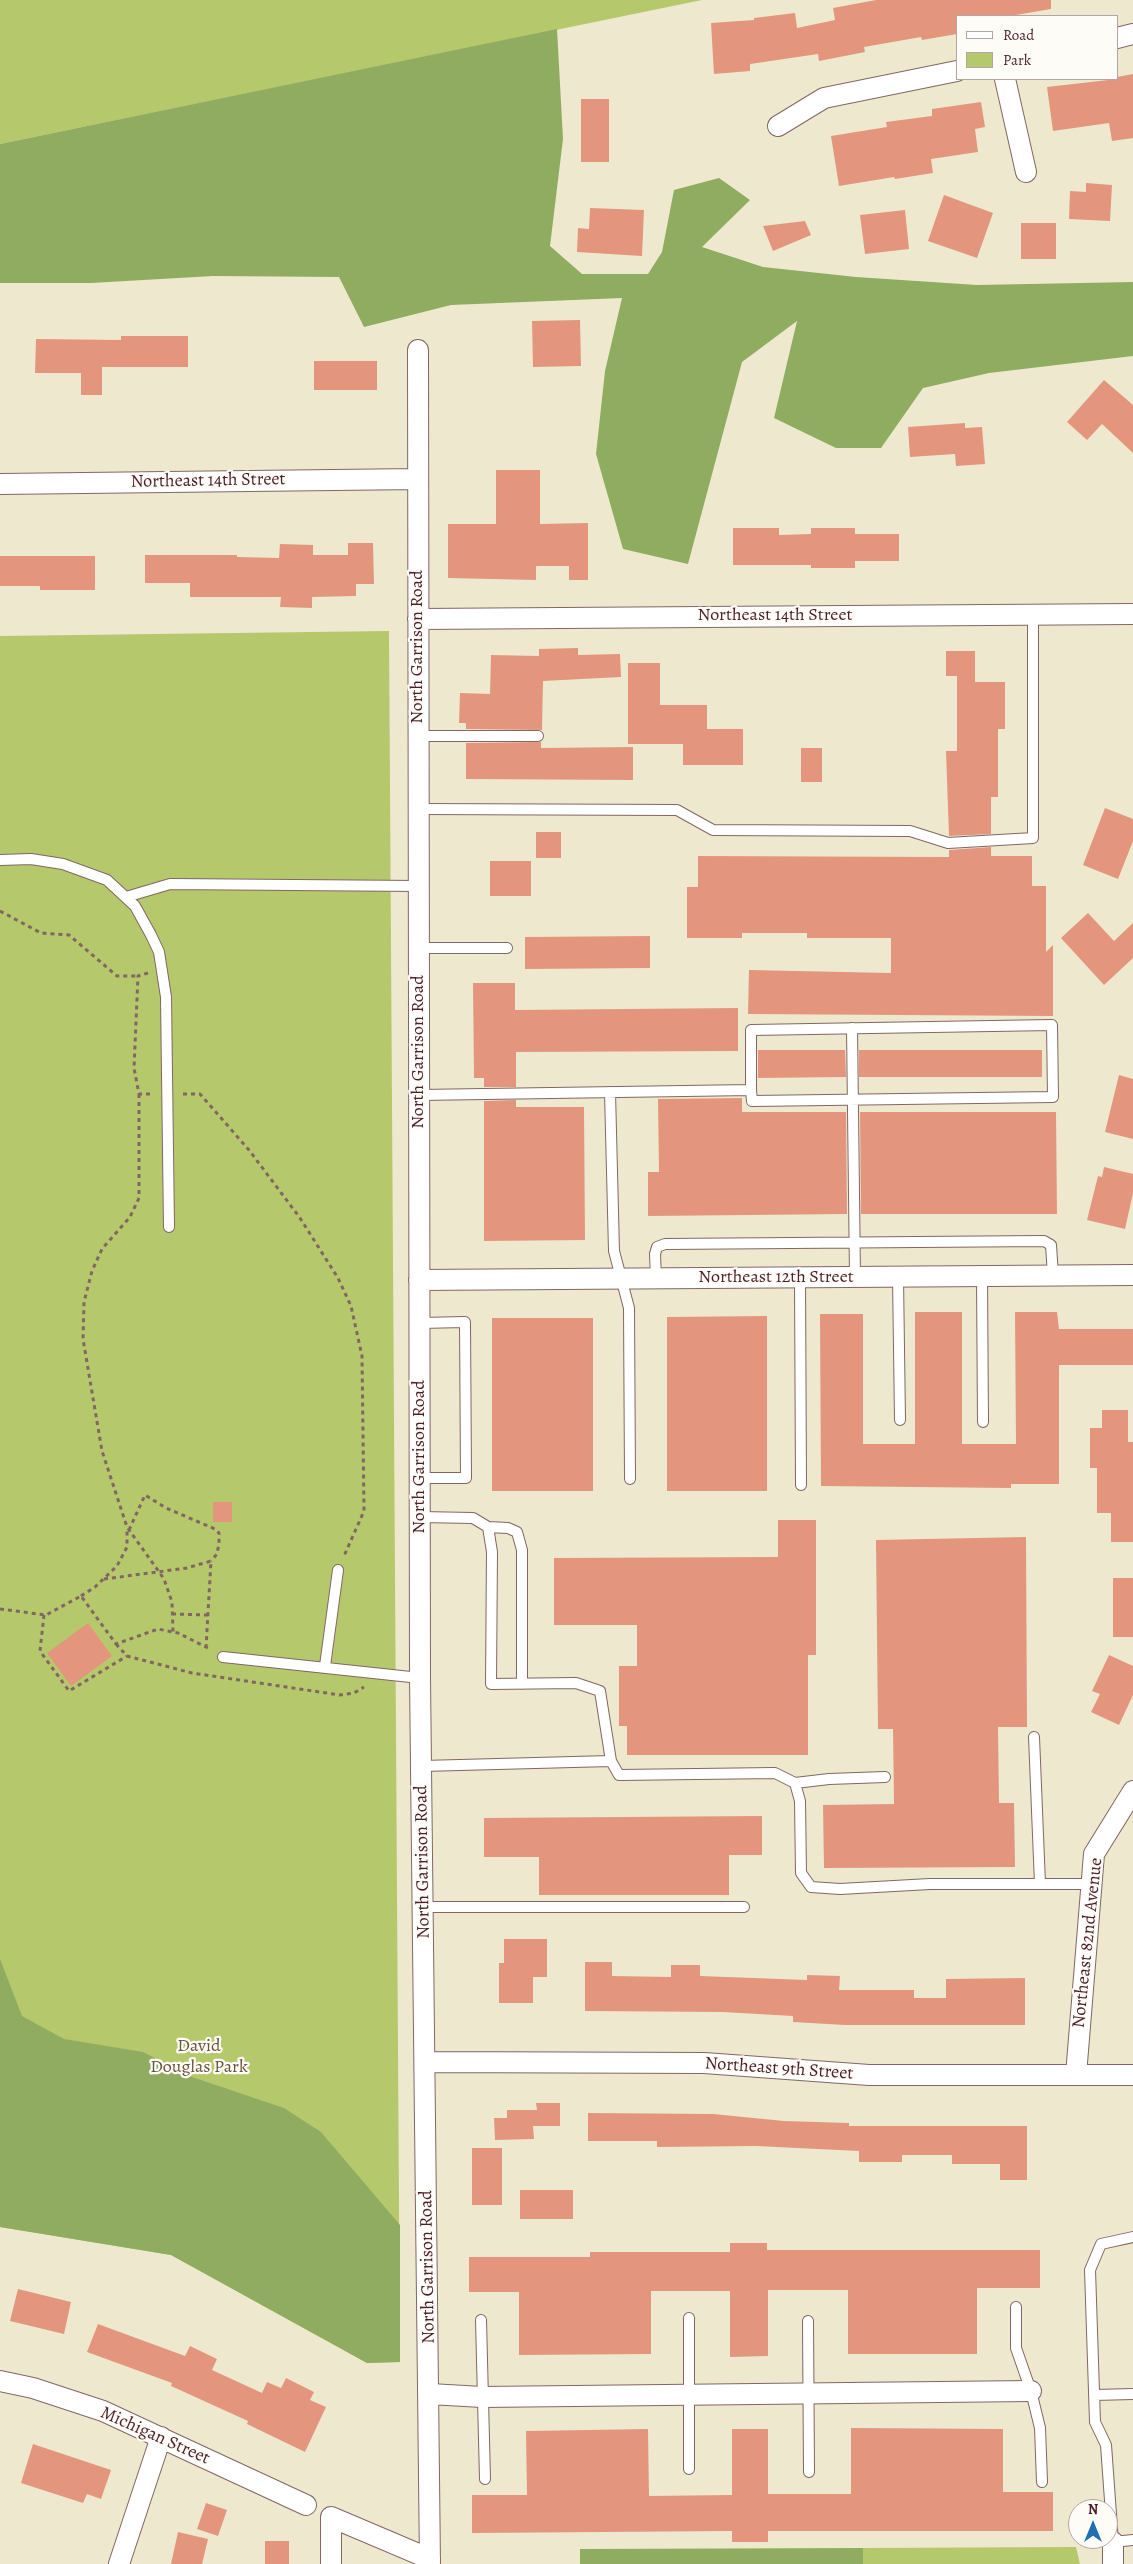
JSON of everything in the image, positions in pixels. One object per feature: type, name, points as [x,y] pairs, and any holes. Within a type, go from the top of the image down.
[{"type":"street","points":[[1118,38],[1133,34]]},
{"type":"street","points":[[778,126],[824,98],[956,71]]},
{"type":"street","points":[[1005,80],[1026,172]]},
{"type":"street","name":"North Garrison Road","points":[[418,350],[420,1678],[430,2394],[430,2562]]},
{"type":"street","name":"Northeast 14th Street","points":[[0,484],[417,479]]},
{"type":"street","name":"Northeast 14th Street","points":[[418,619],[1133,614]]},
{"type":"street","name":"Northeast 12th Street","points":[[419,1280],[1133,1275]]},
{"type":"street","name":"Northeast 82nd Avenue","points":[[1076,2075],[1094,1854],[1133,1791]]},
{"type":"street","name":"Northeast 9th Street","points":[[425,2062],[704,2063],[869,2075],[1133,2075]]},
{"type":"street","name":"Michigan Street","points":[[0,2381],[33,2388],[103,2411],[306,2504]]},
{"type":"street","points":[[430,2394],[482,2397],[1031,2392]]},
{"type":"street","points":[[119,2564],[161,2437]]},
{"type":"street","points":[[331,2564],[331,2517],[430,2562]]},
{"type":"street","points":[[1112,2549],[1113,2564]]},
{"type":"lane","points":[[418,809],[677,810],[713,830],[910,832],[948,843],[1033,838],[1033,615]]},
{"type":"lane","points":[[418,736],[538,736]]},
{"type":"lane","points":[[0,860],[31,859],[63,864],[107,880],[135,906],[148,928],[159,952],[166,997],[169,1227]]},
{"type":"lane","points":[[126,897],[170,884],[418,886]]},
{"type":"lane","points":[[419,948],[507,948]]},
{"type":"lane","points":[[1052,1025],[1053,1097],[752,1101],[751,1030],[852,1028],[1052,1025]]},
{"type":"lane","points":[[852,1028],[855,1277]]},
{"type":"lane","points":[[419,1095],[752,1090]]},
{"type":"lane","points":[[610,1092],[614,1250],[629,1308],[630,1480]]},
{"type":"lane","points":[[656,1278],[657,1247],[665,1244],[1044,1241],[1051,1245],[1053,1276]]},
{"type":"lane","points":[[982,1276],[983,1422]]},
{"type":"lane","points":[[898,1277],[900,1420]]},
{"type":"lane","points":[[800,1278],[801,1485]]},
{"type":"lane","points":[[420,1323],[465,1322],[466,1478],[420,1478]]},
{"type":"lane","points":[[420,1517],[473,1518],[488,1527],[508,1528],[517,1532],[522,1550],[522,1684]]},
{"type":"lane","points":[[488,1527],[492,1552],[491,1684],[576,1682],[600,1691],[611,1761],[619,1775],[775,1773],[795,1783],[829,1779],[885,1777]]},
{"type":"lane","points":[[325,1666],[338,1570]]},
{"type":"lane","points":[[223,1657],[325,1666],[420,1678]]},
{"type":"lane","points":[[1034,1738],[1040,1884]]},
{"type":"lane","points":[[422,1766],[611,1761]]},
{"type":"lane","points":[[795,1783],[800,1801],[801,1873],[811,1887],[840,1889],[930,1884],[1091,1884]]},
{"type":"lane","points":[[423,1907],[744,1907]]},
{"type":"lane","points":[[1109,2499],[1106,2445],[1095,2422],[1090,2270],[1101,2244],[1133,2237]]},
{"type":"lane","points":[[1016,2307],[1016,2348],[1031,2392],[1040,2428],[1042,2482]]},
{"type":"lane","points":[[689,2318],[689,2469]]},
{"type":"lane","points":[[481,2320],[485,2479]]},
{"type":"lane","points":[[808,2321],[809,2472]]},
{"type":"lane","points":[[1094,2395],[1133,2394]]},
{"type":"lane","points":[[1118,2541],[1133,2540]]},
{"type":"path","points":[[0,911],[41,933],[69,935],[117,976],[138,976],[161,968]]},
{"type":"path","points":[[138,976],[134,1068],[139,1094],[139,1198],[130,1217],[102,1249],[92,1271],[84,1302],[83,1340],[102,1451],[128,1529],[164,1578],[172,1602],[173,1632]]},
{"type":"path","points":[[139,1094],[200,1094],[249,1150],[300,1218],[338,1278],[351,1306],[362,1356],[364,1511],[338,1570]]},
{"type":"path","points":[[0,1610],[44,1615],[81,1596],[104,1578],[117,1566],[127,1547],[128,1529],[145,1495],[166,1508],[215,1529],[219,1533],[217,1554],[211,1561],[187,1568],[104,1578]]},
{"type":"path","points":[[206,1648],[211,1561]]},
{"type":"path","points":[[81,1596],[127,1656],[192,1673],[340,1696],[354,1693],[369,1684],[375,1672]]},
{"type":"path","points":[[172,1614],[208,1615]]},
{"type":"path","points":[[44,1615],[40,1651],[69,1691],[127,1656]]},
{"type":"path","points":[[116,1644],[158,1629],[173,1632],[223,1657]]},
{"type":"green space","points":[[0,0],[702,0],[0,144]]},
{"type":"green space","points":[[557,29],[563,139],[550,246],[582,274],[648,274],[662,252],[674,190],[719,178],[750,200],[702,247],[763,267],[856,277],[977,285],[1133,282],[1133,356],[989,373],[923,388],[881,448],[836,448],[774,418],[797,321],[742,362],[688,564],[623,549],[596,454],[605,371],[622,298],[451,305],[364,327],[339,277],[213,276],[91,283],[0,283],[0,144]]},
{"type":"green space","name":"David Douglas Park","points":[[389,631],[400,2362],[367,2363],[171,2255],[0,2227],[0,636]]},
{"type":"green space","points":[[0,1959],[22,2016],[64,2039],[143,2052],[192,2077],[284,2108],[321,2132],[400,2225],[400,2362],[367,2363],[171,2255],[0,2227]]},
{"type":"green space","points":[[1068,2547],[1068,2549],[1076,2549],[1080,2564],[863,2564],[863,2548]]},
{"type":"green space","points":[[863,2548],[863,2564],[580,2564],[580,2549]]},
{"type":"building","points":[[876,0],[1051,0],[1051,9],[1016,15],[956,15],[956,34],[922,40],[921,37],[864,47],[865,52],[819,61],[818,54],[750,64],[750,71],[714,74],[711,23],[754,20],[754,18],[795,13],[797,28],[835,20],[833,8]]},
{"type":"building","points":[[1133,74],[1133,138],[1112,141],[1109,123],[1053,131],[1047,87],[1118,80],[1118,77]]},
{"type":"building","points":[[581,99],[609,99],[609,162],[581,162]]},
{"type":"building","points":[[981,102],[985,127],[975,129],[978,152],[931,159],[933,173],[839,186],[831,136],[887,127],[886,122],[932,116],[932,109]]},
{"type":"building","points":[[1086,183],[1112,185],[1110,221],[1069,219],[1070,191],[1086,192]]},
{"type":"building","points":[[944,195],[993,213],[977,258],[928,241]]},
{"type":"building","points":[[590,208],[644,210],[642,256],[577,252],[578,228],[589,229]]},
{"type":"building","points":[[905,210],[909,249],[865,254],[860,215]]},
{"type":"building","points":[[805,221],[811,235],[773,251],[763,226]]},
{"type":"building","points":[[1021,223],[1056,223],[1056,259],[1021,259]]},
{"type":"building","points":[[580,320],[581,366],[533,367],[532,321]]},
{"type":"building","points":[[121,336],[188,336],[188,367],[102,367],[102,395],[81,395],[81,373],[35,373],[36,339],[121,340]]},
{"type":"building","points":[[314,361],[377,361],[377,390],[314,390]]},
{"type":"building","points":[[1104,380],[1133,405],[1133,453],[1102,424],[1087,440],[1067,422]]},
{"type":"building","points":[[965,423],[965,428],[982,427],[985,464],[956,466],[955,454],[910,457],[908,427]]},
{"type":"building","points":[[496,470],[540,470],[540,524],[588,523],[588,580],[569,580],[569,566],[536,566],[536,580],[448,578],[448,524],[496,524]]},
{"type":"building","points":[[733,528],[779,528],[779,535],[811,534],[811,528],[855,528],[855,534],[899,534],[899,561],[855,561],[855,568],[811,568],[811,565],[733,565]]},
{"type":"building","points":[[348,543],[373,543],[374,584],[356,584],[356,596],[312,597],[312,608],[280,607],[281,597],[190,597],[190,583],[145,583],[145,555],[237,555],[237,557],[279,558],[280,544],[313,545],[313,555],[348,555]]},
{"type":"building","points":[[0,556],[95,556],[95,590],[40,590],[40,586],[0,586]]},
{"type":"building","points":[[578,648],[578,655],[620,654],[621,677],[543,681],[542,730],[466,729],[466,723],[459,723],[460,693],[490,694],[491,655],[539,656],[539,649]]},
{"type":"building","points":[[946,651],[975,651],[975,682],[1005,682],[1005,729],[998,729],[998,797],[991,797],[991,834],[949,836],[946,751],[957,751],[957,676],[946,676]]},
{"type":"building","points":[[628,663],[660,663],[660,705],[707,705],[707,729],[743,729],[743,765],[683,765],[683,744],[628,744]]},
{"type":"building","points":[[541,742],[541,748],[633,747],[633,780],[466,779],[466,743]]},
{"type":"building","points":[[801,748],[822,748],[822,782],[801,782]]},
{"type":"building","points":[[1105,808],[1133,819],[1133,841],[1118,879],[1083,865]]},
{"type":"building","points":[[536,832],[561,832],[561,858],[536,858]]},
{"type":"building","points":[[991,847],[991,856],[1032,856],[1032,886],[1046,886],[1046,952],[1053,945],[1053,1016],[748,1014],[749,970],[891,973],[891,938],[807,938],[807,933],[742,933],[742,938],[687,938],[687,887],[698,887],[698,856],[949,857],[949,850]]},
{"type":"building","points":[[490,861],[531,861],[531,896],[490,896]]},
{"type":"building","points":[[1088,913],[1114,941],[1133,923],[1133,958],[1104,985],[1061,938]]},
{"type":"building","points":[[650,936],[650,968],[525,969],[525,937]]},
{"type":"building","points":[[473,983],[515,983],[515,1010],[738,1008],[738,1051],[516,1052],[516,1087],[484,1087],[484,1078],[474,1078]]},
{"type":"building","points":[[758,1050],[845,1050],[846,1077],[758,1078]]},
{"type":"building","points":[[859,1050],[1042,1050],[1042,1077],[859,1077]]},
{"type":"building","points":[[1119,1075],[1133,1079],[1133,1139],[1105,1132]]},
{"type":"building","points":[[742,1098],[742,1112],[846,1112],[847,1214],[648,1216],[648,1172],[659,1172],[658,1099]]},
{"type":"building","points":[[516,1100],[516,1107],[584,1107],[585,1240],[484,1241],[484,1101]]},
{"type":"building","points":[[860,1112],[1056,1112],[1057,1214],[861,1214]]},
{"type":"building","points":[[1104,1167],[1133,1174],[1133,1193],[1125,1229],[1087,1220],[1098,1176],[1102,1177]]},
{"type":"building","points":[[915,1312],[962,1312],[962,1444],[1016,1444],[1015,1312],[1057,1312],[1059,1329],[1133,1329],[1133,1365],[1059,1365],[1059,1484],[1011,1484],[1011,1488],[821,1486],[820,1314],[863,1314],[863,1444],[915,1444]]},
{"type":"building","points":[[767,1316],[767,1491],[667,1491],[667,1317]]},
{"type":"building","points":[[492,1318],[593,1318],[593,1491],[492,1491]]},
{"type":"building","points":[[1102,1410],[1128,1410],[1128,1442],[1133,1442],[1133,1542],[1111,1542],[1111,1513],[1097,1513],[1097,1468],[1090,1468],[1090,1428],[1102,1428]]},
{"type":"building","points":[[213,1502],[232,1502],[232,1522],[213,1522]]},
{"type":"building","points":[[778,1520],[816,1520],[816,1655],[808,1655],[808,1755],[627,1755],[627,1726],[619,1726],[619,1666],[637,1666],[637,1625],[554,1625],[554,1558],[778,1557]]},
{"type":"building","points":[[1026,1537],[1027,1727],[998,1727],[999,1803],[1014,1803],[1015,1867],[824,1868],[823,1805],[894,1804],[893,1729],[878,1729],[876,1540]]},
{"type":"building","points":[[1113,1578],[1133,1578],[1133,1637],[1113,1637]]},
{"type":"building","points":[[88,1623],[112,1656],[71,1686],[47,1653]]},
{"type":"building","points":[[1109,1655],[1133,1666],[1133,1695],[1119,1725],[1091,1712],[1100,1694],[1092,1691]]},
{"type":"building","points":[[762,1816],[762,1855],[729,1855],[729,1895],[539,1895],[539,1857],[484,1857],[484,1818]]},
{"type":"building","points":[[504,1939],[547,1939],[547,1977],[533,1977],[533,2003],[499,2003],[499,1963],[504,1963]]},
{"type":"building","points":[[585,1962],[612,1962],[612,1976],[671,1977],[671,1965],[700,1965],[700,1976],[807,1980],[807,1975],[840,1976],[839,1990],[914,1990],[914,1998],[946,1998],[946,1979],[1025,1978],[1025,2025],[845,2025],[793,2022],[793,2016],[723,2012],[585,2011]]},
{"type":"building","points":[[536,2103],[560,2103],[560,2126],[533,2126],[534,2139],[495,2140],[494,2118],[507,2118],[507,2110],[537,2110]]},
{"type":"building","points":[[588,2113],[713,2114],[784,2121],[849,2123],[849,2126],[1027,2126],[1027,2180],[1000,2180],[1000,2164],[952,2164],[952,2155],[902,2155],[902,2162],[859,2162],[859,2151],[756,2146],[657,2147],[657,2141],[588,2141]]},
{"type":"building","points":[[472,2148],[502,2148],[502,2205],[472,2205]]},
{"type":"building","points":[[520,2190],[573,2190],[573,2219],[520,2219]]},
{"type":"building","points":[[730,2243],[767,2243],[767,2250],[1040,2250],[1040,2288],[977,2288],[977,2354],[848,2354],[848,2290],[768,2290],[768,2356],[730,2357],[730,2291],[651,2291],[651,2354],[519,2355],[519,2292],[469,2292],[469,2257],[590,2257],[590,2252],[730,2252]]},
{"type":"building","points":[[18,2289],[71,2302],[64,2334],[10,2321]]},
{"type":"building","points":[[98,2324],[185,2356],[190,2346],[217,2359],[212,2370],[262,2393],[267,2382],[281,2388],[286,2378],[314,2392],[310,2400],[326,2407],[305,2452],[247,2424],[248,2421],[171,2386],[172,2383],[87,2352]]},
{"type":"building","points":[[851,2428],[1003,2429],[1003,2492],[1053,2492],[1053,2531],[768,2531],[768,2542],[732,2542],[732,2531],[472,2533],[472,2495],[527,2495],[526,2431],[648,2429],[649,2496],[732,2495],[732,2429],[768,2429],[768,2494],[851,2494]]},
{"type":"building","points":[[33,2444],[111,2470],[101,2499],[87,2494],[83,2503],[21,2483]]},
{"type":"building","points":[[206,2503],[227,2510],[218,2536],[197,2529]]},
{"type":"building","points":[[178,2532],[208,2539],[202,2564],[171,2564]]},
{"type":"building","points":[[265,2541],[289,2541],[289,2564],[265,2564]]}]
